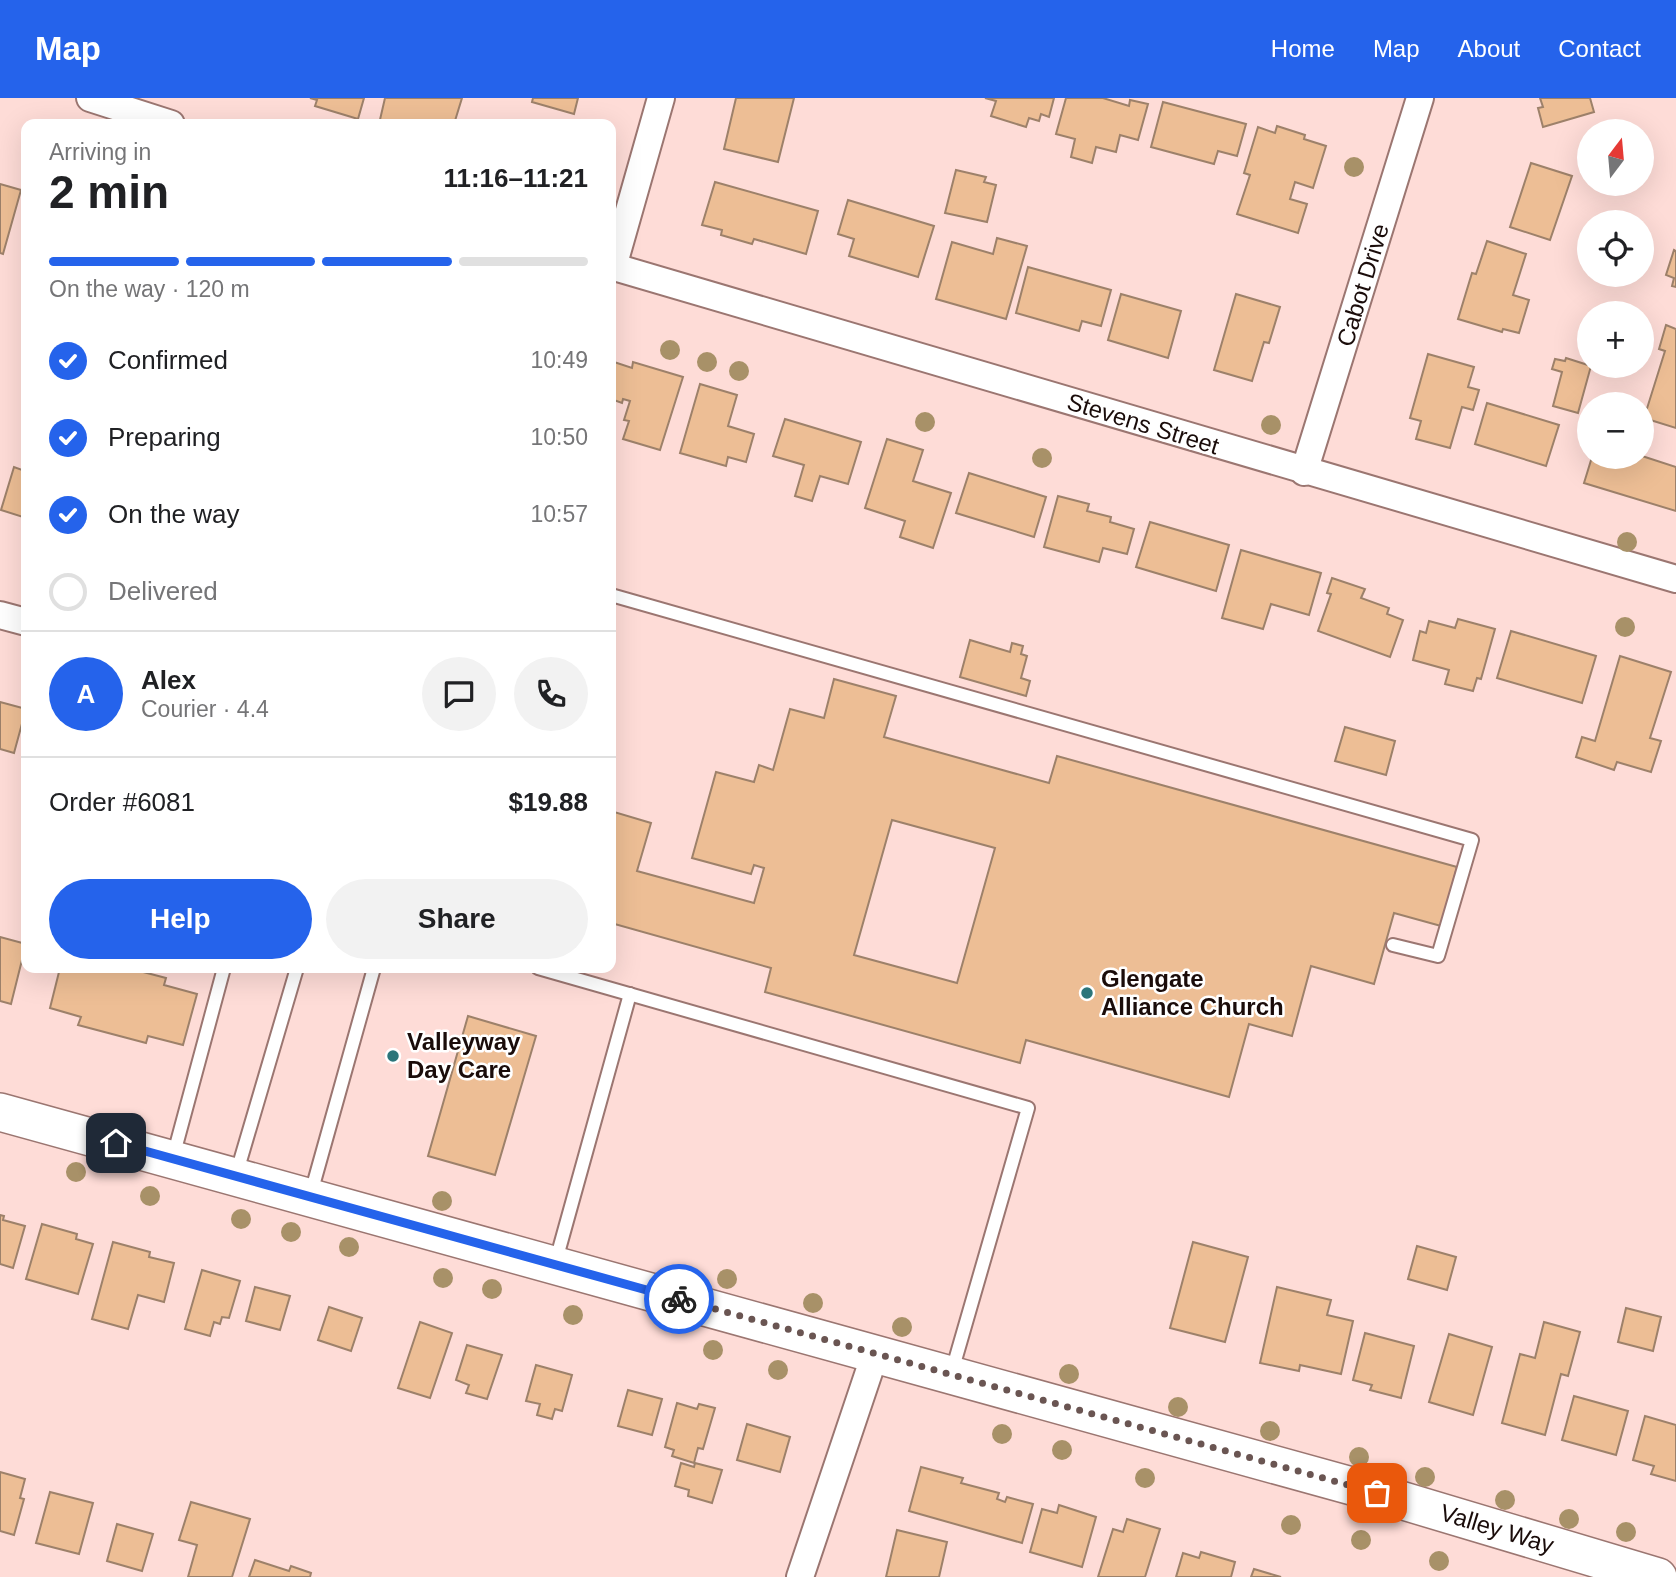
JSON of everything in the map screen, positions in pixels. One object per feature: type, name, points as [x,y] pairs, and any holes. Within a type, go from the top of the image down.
[{"type":"street","points":[[90,98],[155,119]]},
{"type":"street","points":[[616,253],[661,98]]},
{"type":"street","name":"Cabot Drive","points":[[1304,472],[1420,98]]},
{"type":"street","name":"Stevens Street","points":[[616,268],[1676,579]]},
{"type":"street","points":[[0,615],[21,621]]},
{"type":"street","name":"Valley Way","points":[[0,1112],[1377,1493],[1658,1577]]},
{"type":"street","points":[[800,1577],[875,1354]]},
{"type":"lane","points":[[616,596],[1472,840],[1438,956],[1393,945]]},
{"type":"lane","points":[[173,1158],[223,973]]},
{"type":"lane","points":[[236,1176],[296,973]]},
{"type":"lane","points":[[310,1196],[373,973]]},
{"type":"lane","points":[[556,973],[1028,1108],[951,1374]]},
{"type":"lane","points":[[555,1264],[629,994]]},
{"type":"building","points":[[310,98],[364,98],[358,119],[315,106],[317,100]]},
{"type":"building","points":[[385,98],[462,98],[456,119],[380,119]]},
{"type":"building","points":[[533,98],[578,98],[574,114],[532,102]]},
{"type":"building","points":[[736,98],[794,98],[778,162],[724,149]]},
{"type":"building","points":[[985,98],[1054,98],[1049,117],[1041,114],[1039,121],[1029,118],[1026,127],[991,116],[996,101]]},
{"type":"building","points":[[1066,98],[1103,98],[1129,106],[1130,100],[1148,104],[1138,140],[1120,135],[1116,152],[1096,147],[1092,163],[1071,157],[1075,139],[1056,134]]},
{"type":"building","points":[[1540,98],[1590,98],[1594,112],[1543,127],[1538,108],[1543,107]]},
{"type":"building","points":[[1163,102],[1246,124],[1237,156],[1218,151],[1214,164],[1151,147]]},
{"type":"building","points":[[1277,126],[1305,135],[1304,139],[1326,146],[1313,188],[1295,182],[1290,199],[1307,204],[1298,233],[1237,214],[1250,175],[1244,173],[1258,127],[1275,133]]},
{"type":"building","points":[[1531,163],[1572,176],[1550,240],[1510,227]]},
{"type":"building","points":[[956,170],[986,177],[984,182],[996,185],[987,222],[945,213]]},
{"type":"building","points":[[715,182],[818,211],[806,254],[754,239],[752,244],[721,235],[722,230],[702,225]]},
{"type":"building","points":[[0,184],[21,190],[3,254],[0,253]]},
{"type":"building","points":[[848,200],[934,226],[918,277],[849,256],[854,239],[838,234]]},
{"type":"building","points":[[997,238],[1027,246],[1006,319],[936,299],[952,242],[993,254]]},
{"type":"building","points":[[1487,241],[1526,254],[1513,295],[1529,300],[1519,333],[1503,329],[1502,332],[1458,319],[1472,273],[1476,274]]},
{"type":"building","points":[[1674,250],[1676,287],[1672,286],[1674,278],[1666,275]]},
{"type":"building","points":[[1028,267],[1111,290],[1101,326],[1082,321],[1079,331],[1016,313]]},
{"type":"building","points":[[1121,294],[1181,311],[1168,358],[1108,340]]},
{"type":"building","points":[[1236,294],[1280,307],[1269,343],[1264,342],[1252,381],[1214,370]]},
{"type":"building","points":[[1666,325],[1676,329],[1676,428],[1654,421],[1652,392],[1665,351],[1659,349]]},
{"type":"building","points":[[1428,354],[1474,367],[1468,387],[1479,390],[1473,410],[1462,407],[1450,448],[1416,439],[1421,421],[1410,418]]},
{"type":"building","points":[[1566,358],[1577,362],[1577,378],[1588,378],[1584,392],[1577,392],[1577,413],[1553,406],[1562,372],[1552,369],[1555,359],[1565,361]]},
{"type":"building","points":[[633,362],[683,377],[660,450],[623,439],[629,421],[624,420],[630,401],[623,399],[622,403],[616,401],[616,363],[632,368]]},
{"type":"building","points":[[700,384],[737,395],[728,426],[754,434],[746,462],[728,457],[726,466],[680,453]]},
{"type":"building","points":[[1487,403],[1559,425],[1546,466],[1475,444]]},
{"type":"building","points":[[785,419],[861,442],[848,484],[820,476],[812,501],[795,496],[804,465],[773,456]]},
{"type":"building","points":[[887,439],[923,450],[913,481],[951,493],[933,548],[900,537],[905,521],[865,508]]},
{"type":"building","points":[[1654,460],[1676,467],[1676,511],[1584,483],[1588,469],[1654,469]]},
{"type":"building","points":[[14,467],[21,470],[21,516],[1,510]]},
{"type":"building","points":[[969,473],[1046,497],[1034,537],[956,513]]},
{"type":"building","points":[[1058,496],[1089,504],[1087,511],[1111,517],[1110,522],[1134,529],[1127,554],[1103,548],[1099,562],[1044,547]]},
{"type":"building","points":[[1150,522],[1229,545],[1216,591],[1136,567]]},
{"type":"building","points":[[1241,550],[1321,573],[1309,615],[1271,604],[1263,629],[1222,618]]},
{"type":"building","points":[[1332,578],[1365,589],[1361,598],[1389,608],[1387,614],[1403,620],[1390,657],[1318,631],[1331,594],[1327,593]]},
{"type":"building","points":[[1458,619],[1495,629],[1481,679],[1477,678],[1473,691],[1445,684],[1449,670],[1413,660],[1420,631],[1426,633],[1429,621],[1455,628]]},
{"type":"building","points":[[1511,631],[1596,656],[1582,703],[1497,678]]},
{"type":"building","points":[[970,640],[1010,652],[1012,643],[1023,646],[1021,654],[1027,656],[1021,678],[1030,681],[1026,696],[960,677]]},
{"type":"building","points":[[1620,656],[1671,672],[1650,738],[1661,741],[1651,772],[1617,762],[1614,770],[1576,757],[1582,737],[1595,741]]},
{"type":"building","points":[[834,679],[896,696],[884,737],[1049,783],[1057,756],[1457,867],[1441,926],[1394,913],[1374,984],[1311,966],[1292,1036],[1249,1024],[1229,1097],[1026,1040],[1020,1063],[765,992],[771,968],[616,924],[616,812],[651,823],[637,871],[754,903],[764,868],[754,865],[751,874],[692,858],[716,772],[754,782],[759,765],[773,770],[790,709],[824,718]],"holes":[[[892,820],[995,848],[957,983],[854,955]]]},
{"type":"building","points":[[0,702],[21,708],[21,727],[14,753],[0,749]]},
{"type":"building","points":[[1345,727],[1395,741],[1386,775],[1335,761]]},
{"type":"building","points":[[0,937],[21,943],[21,964],[11,1004],[0,1001]]},
{"type":"building","points":[[59,973],[147,973],[166,978],[164,985],[197,994],[183,1045],[148,1036],[146,1043],[78,1025],[81,1017],[50,1008]]},
{"type":"building","points":[[468,1016],[536,1036],[495,1175],[428,1156]]},
{"type":"building","points":[[0,1215],[4,1216],[3,1220],[25,1226],[13,1268],[0,1264]]},
{"type":"building","points":[[42,1224],[77,1234],[76,1239],[93,1244],[78,1294],[26,1279]]},
{"type":"building","points":[[113,1242],[150,1252],[149,1257],[174,1263],[164,1302],[138,1295],[128,1329],[92,1319]]},
{"type":"building","points":[[1193,1242],[1248,1257],[1225,1342],[1170,1328]]},
{"type":"building","points":[[1417,1246],[1456,1257],[1447,1290],[1408,1279]]},
{"type":"building","points":[[202,1270],[240,1281],[229,1318],[222,1317],[220,1324],[214,1322],[210,1336],[185,1329]]},
{"type":"building","points":[[255,1287],[290,1296],[280,1330],[246,1321]]},
{"type":"building","points":[[1277,1287],[1331,1300],[1327,1315],[1353,1321],[1341,1374],[1300,1365],[1299,1371],[1260,1363]]},
{"type":"building","points":[[329,1307],[362,1318],[351,1351],[318,1340]]},
{"type":"building","points":[[1626,1308],[1661,1317],[1653,1351],[1618,1342]]},
{"type":"building","points":[[420,1322],[452,1333],[430,1398],[398,1388]]},
{"type":"building","points":[[1544,1322],[1580,1332],[1568,1376],[1561,1374],[1545,1435],[1502,1423],[1520,1354],[1535,1358]]},
{"type":"building","points":[[1365,1333],[1414,1346],[1401,1398],[1370,1390],[1372,1385],[1353,1380]]},
{"type":"building","points":[[1449,1334],[1492,1347],[1473,1415],[1429,1402]]},
{"type":"building","points":[[467,1345],[502,1355],[487,1399],[466,1393],[469,1385],[456,1380]]},
{"type":"building","points":[[536,1365],[572,1375],[562,1411],[555,1409],[552,1419],[537,1415],[540,1404],[526,1401]]},
{"type":"building","points":[[628,1390],[662,1399],[652,1435],[618,1426]]},
{"type":"building","points":[[1574,1396],[1628,1411],[1616,1455],[1562,1440]]},
{"type":"building","points":[[677,1403],[697,1409],[699,1404],[715,1408],[703,1449],[698,1448],[694,1463],[672,1456],[674,1450],[665,1447]]},
{"type":"building","points":[[1645,1416],[1676,1425],[1676,1481],[1651,1474],[1654,1466],[1633,1460]]},
{"type":"building","points":[[747,1424],[790,1437],[780,1472],[737,1460]]},
{"type":"building","points":[[681,1463],[694,1467],[695,1463],[722,1470],[712,1503],[688,1496],[689,1490],[675,1486]]},
{"type":"building","points":[[921,1467],[963,1478],[961,1483],[999,1493],[997,1499],[1005,1502],[1007,1497],[1033,1504],[1022,1543],[909,1511]]},
{"type":"building","points":[[0,1472],[25,1479],[20,1498],[24,1499],[14,1535],[0,1531]]},
{"type":"building","points":[[50,1492],[93,1503],[79,1554],[36,1543]]},
{"type":"building","points":[[191,1502],[250,1519],[232,1577],[188,1577],[197,1545],[179,1540]]},
{"type":"building","points":[[1059,1505],[1096,1517],[1082,1567],[1030,1552],[1042,1509],[1057,1513]]},
{"type":"building","points":[[1127,1519],[1160,1529],[1145,1577],[1098,1577],[1113,1529],[1123,1532]]},
{"type":"building","points":[[117,1524],[153,1534],[142,1571],[107,1561]]},
{"type":"building","points":[[897,1530],[947,1542],[939,1577],[886,1577]]},
{"type":"building","points":[[1201,1552],[1235,1562],[1231,1577],[1176,1577],[1183,1553],[1199,1558]]},
{"type":"building","points":[[255,1560],[289,1571],[291,1566],[311,1573],[310,1577],[249,1577]]},
{"type":"building","points":[[1254,1569],[1281,1577],[1251,1577]]},
{"type":"way so far","points":[[679,1299],[1377,1493]]},
{"type":"place","name":"Glengate Alliance Church","points":[[1087,993]]},
{"type":"place","name":"Valleyway Day Care","points":[[393,1056]]},
{"type":"route","points":[[116,1143],[679,1299]]}]
